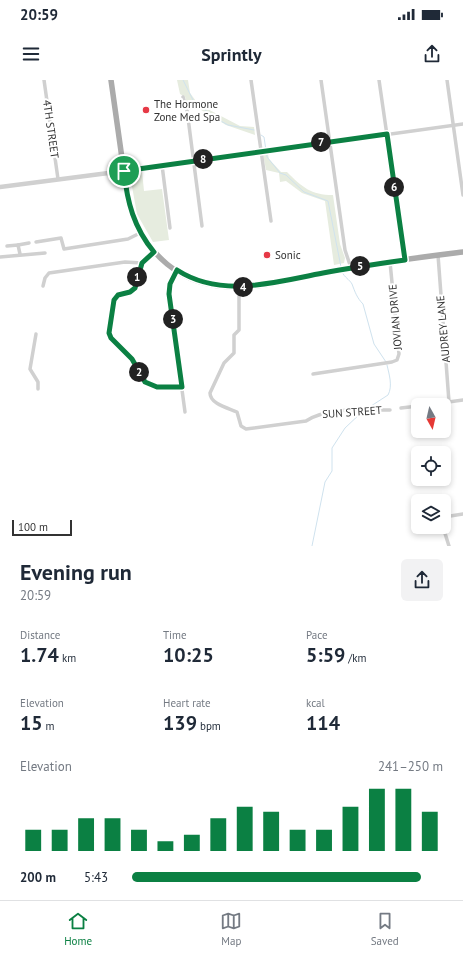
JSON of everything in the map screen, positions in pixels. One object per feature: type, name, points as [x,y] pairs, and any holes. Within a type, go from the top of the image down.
[{"type":"main road","points":[[111,80],[128,201],[140,233],[154,252],[177,270],[191,278],[206,283],[239,287],[351,268],[463,252]]},
{"type":"street","name":"4TH STREET","points":[[44,80],[58,179]]},
{"type":"street","points":[[251,80],[271,221]]},
{"type":"street","points":[[321,80],[345,250],[351,268]]},
{"type":"street","points":[[379,80],[405,260]]},
{"type":"street","points":[[447,80],[463,195]]},
{"type":"street","points":[[183,97],[186,103],[202,226]]},
{"type":"street","points":[[0,187],[124,171],[193,160],[262,152],[329,141],[463,124]]},
{"type":"street","points":[[162,165],[170,228]]},
{"type":"street","points":[[36,242],[61,238],[64,250],[128,239],[140,233]]},
{"type":"street","points":[[7,246],[29,243]]},
{"type":"street","points":[[18,245],[20,254]]},
{"type":"street","points":[[0,256],[45,252]]},
{"type":"street","points":[[154,252],[142,263],[135,288],[130,292],[118,295],[114,300],[109,333],[111,338],[132,359],[145,382],[157,387],[182,387]]},
{"type":"street","name":"AUDREY LANE","points":[[438,255],[449,398]]},
{"type":"street","points":[[43,286],[45,278],[49,274],[125,262],[142,263]]},
{"type":"street","name":"JOVIAN DRIVE","points":[[313,374],[397,360],[399,354],[390,262]]},
{"type":"street","points":[[177,270],[170,284],[169,294],[185,412]]},
{"type":"street","name":"SUN STREET","points":[[239,287],[239,330],[234,335],[234,353],[224,363],[210,393],[210,397],[213,401],[237,412],[241,426],[246,429],[306,421],[314,415],[351,410],[390,410]]},
{"type":"street","points":[[36,334],[30,369],[38,382],[38,389]]},
{"type":"street","points":[[451,402],[463,400]]},
{"type":"street","points":[[401,408],[411,407]]},
{"type":"street","points":[[451,516],[463,514]]},
{"type":"street","points":[[445,534],[448,546]]},
{"type":"shaded area","points":[[177,80],[188,80],[190,93],[198,104],[240,126],[254,127],[255,135],[226,125],[193,105],[188,106],[185,97],[180,94]]},
{"type":"shaded area","points":[[263,154],[268,154],[269,159],[281,172],[287,172],[307,189],[319,194],[333,195],[340,244],[345,258],[344,263],[334,265],[325,201],[302,193],[286,181],[280,182],[279,173],[266,170]]},
{"type":"shaded area","points":[[142,171],[144,191],[162,189],[169,240],[153,242],[137,214],[131,181],[136,173]]},
{"type":"waterway","points":[[183,80],[194,102],[219,120],[228,125],[254,130]]},
{"type":"waterway","points":[[261,135],[264,137],[267,157],[280,173],[286,175],[304,192],[328,201],[341,267]]},
{"type":"waterway","points":[[342,272],[352,284],[355,292],[363,304],[374,344],[386,362]]},
{"type":"waterway","points":[[368,408],[388,395],[390,376],[387,365]]},
{"type":"waterway","points":[[312,546],[325,482],[332,471],[332,448],[345,428],[362,412]]},
{"type":"place","name":"The Hormone Zone Med Spa","points":[[146,110]]},
{"type":"place","name":"Sonic","points":[[267,255]]},
{"type":"route","points":[[387,134],[405,260],[344,269],[244,287],[221,286],[206,283],[182,274],[177,270],[170,284],[169,294],[182,387],[169,388],[150,385],[145,382],[132,359],[111,338],[109,333],[114,300],[118,295],[130,292],[135,288],[142,263],[154,252],[144,240],[133,218],[128,201],[124,171],[193,160],[387,134]]}]
